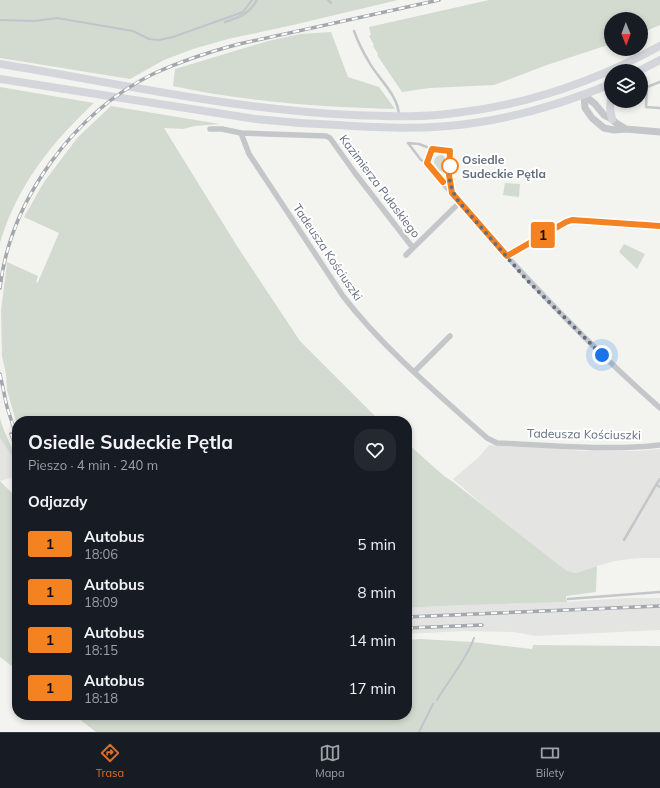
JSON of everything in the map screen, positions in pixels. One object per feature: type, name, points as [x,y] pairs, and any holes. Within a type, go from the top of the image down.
[{"type":"main road","points":[[0,64],[144,89],[268,108],[327,114],[400,116],[439,115],[479,110],[526,100],[578,84],[610,71],[660,46]]},
{"type":"main road","points":[[648,66],[660,60]]},
{"type":"main road","points":[[0,68],[17,67]]},
{"type":"main road","points":[[0,79],[226,115],[280,122],[371,128],[455,126],[494,120],[535,111],[604,87]]},
{"type":"main road","points":[[578,84],[584,95]]},
{"type":"main road","points":[[610,108],[612,119]]},
{"type":"street","points":[[584,95],[595,104],[604,115],[626,129]]},
{"type":"street","points":[[584,95],[585,108],[599,125],[608,130],[626,129],[660,132]]},
{"type":"street","name":"Kazimierza Pułaskiego","points":[[210,129],[326,136],[330,138],[355,174],[412,248]]},
{"type":"street","name":"Tadeusza Kościuszki","points":[[241,132],[249,154],[343,296],[356,313],[414,372],[487,438],[497,442],[628,447],[660,445]]},
{"type":"street","points":[[452,193],[449,175],[450,151],[432,149],[427,163],[459,202],[526,279],[579,333],[660,408]]},
{"type":"street","name":"Kazimierza Pułaskiego","points":[[406,255],[459,202]]},
{"type":"street","points":[[507,256],[572,220],[660,226]]},
{"type":"street","points":[[414,372],[450,336]]},
{"type":"lane","points":[[226,22],[246,14],[257,0]]},
{"type":"lane","points":[[354,31],[369,63],[398,105],[400,116]]},
{"type":"lane","points":[[660,82],[647,88],[646,107],[660,108]]},
{"type":"lane","points":[[427,163],[421,160],[408,143],[419,144],[432,149]]},
{"type":"lane","points":[[624,540],[660,479]]},
{"type":"lane","points":[[656,485],[660,488]]},
{"type":"lane","points":[[568,599],[660,592]]},
{"type":"shaded area","points":[[0,0],[398,0],[228,39],[193,49],[164,60],[130,79],[0,58]]},
{"type":"shaded area","points":[[489,0],[660,0],[660,25],[648,30],[648,12],[604,12],[604,46],[547,65],[494,85],[430,88],[402,92],[377,55],[378,54],[369,36],[371,35],[369,27]]},
{"type":"shaded area","points":[[331,32],[348,77],[379,87],[395,109],[284,103],[200,92],[173,86],[175,69],[268,41],[300,34]]},
{"type":"shaded area","points":[[0,87],[94,103],[78,118],[37,167],[16,203],[7,222],[0,243]]},
{"type":"shaded area","points":[[111,106],[220,124],[195,126],[183,129],[164,128],[237,246],[300,341],[375,416],[14,416],[7,390],[6,374],[2,356],[1,311],[7,262],[38,276],[36,283],[38,282],[59,233],[24,217],[44,182],[78,137]]},
{"type":"shaded area","points":[[442,155],[447,159],[446,170],[443,172],[439,170],[434,163],[436,157]]},
{"type":"shaded area","points":[[505,183],[520,184],[519,197],[503,195]]},
{"type":"shaded area","points":[[624,244],[645,254],[637,269],[619,252]]},
{"type":"shaded area","points":[[0,418],[12,449],[12,456],[0,438]]},
{"type":"shaded area","points":[[0,438],[12,456],[12,477],[0,481]]},
{"type":"shaded area","points":[[489,445],[582,451],[639,451],[660,449],[660,558],[638,558],[615,561],[576,573],[567,571],[484,506],[453,479],[479,457]]},
{"type":"shaded area","points":[[412,447],[444,476],[567,571],[576,573],[597,566],[596,592],[566,596],[567,602],[412,608]]},
{"type":"shaded area","points":[[0,481],[12,493],[12,666],[0,657]]},
{"type":"shaded area","points":[[627,598],[660,598],[660,630],[536,636],[514,632],[465,631],[412,634],[412,608],[567,602]]},
{"type":"shaded area","points":[[412,640],[473,642],[532,649],[533,645],[660,646],[660,732],[96,732],[80,720],[412,720]]},
{"type":"waterway","points":[[0,20],[35,21],[57,18],[133,31],[149,39],[159,40],[173,37],[243,12],[252,0]]},
{"type":"waterway","points":[[437,700],[462,662],[474,638]]},
{"type":"waterway","points":[[419,732],[433,704]]},
{"type":"railway","points":[[0,288],[6,255],[17,223],[32,192],[51,163],[73,136],[97,112],[124,91],[164,69],[195,57],[228,47],[439,0]]},
{"type":"railway","points":[[0,374],[12,422]]},
{"type":"railway","points":[[412,617],[660,606]]},
{"type":"railway","points":[[412,628],[482,625]]},
{"type":"bus line","name":"1","points":[[443,182],[427,163],[432,149],[450,151],[449,175],[452,193],[507,256],[572,220],[660,226]]},
{"type":"place","name":"Osiedle Sudeckie Pętla","points":[[450,166]]},
{"type":"route","points":[[450,166],[449,175],[452,193],[459,202],[526,279],[602,355]]}]
